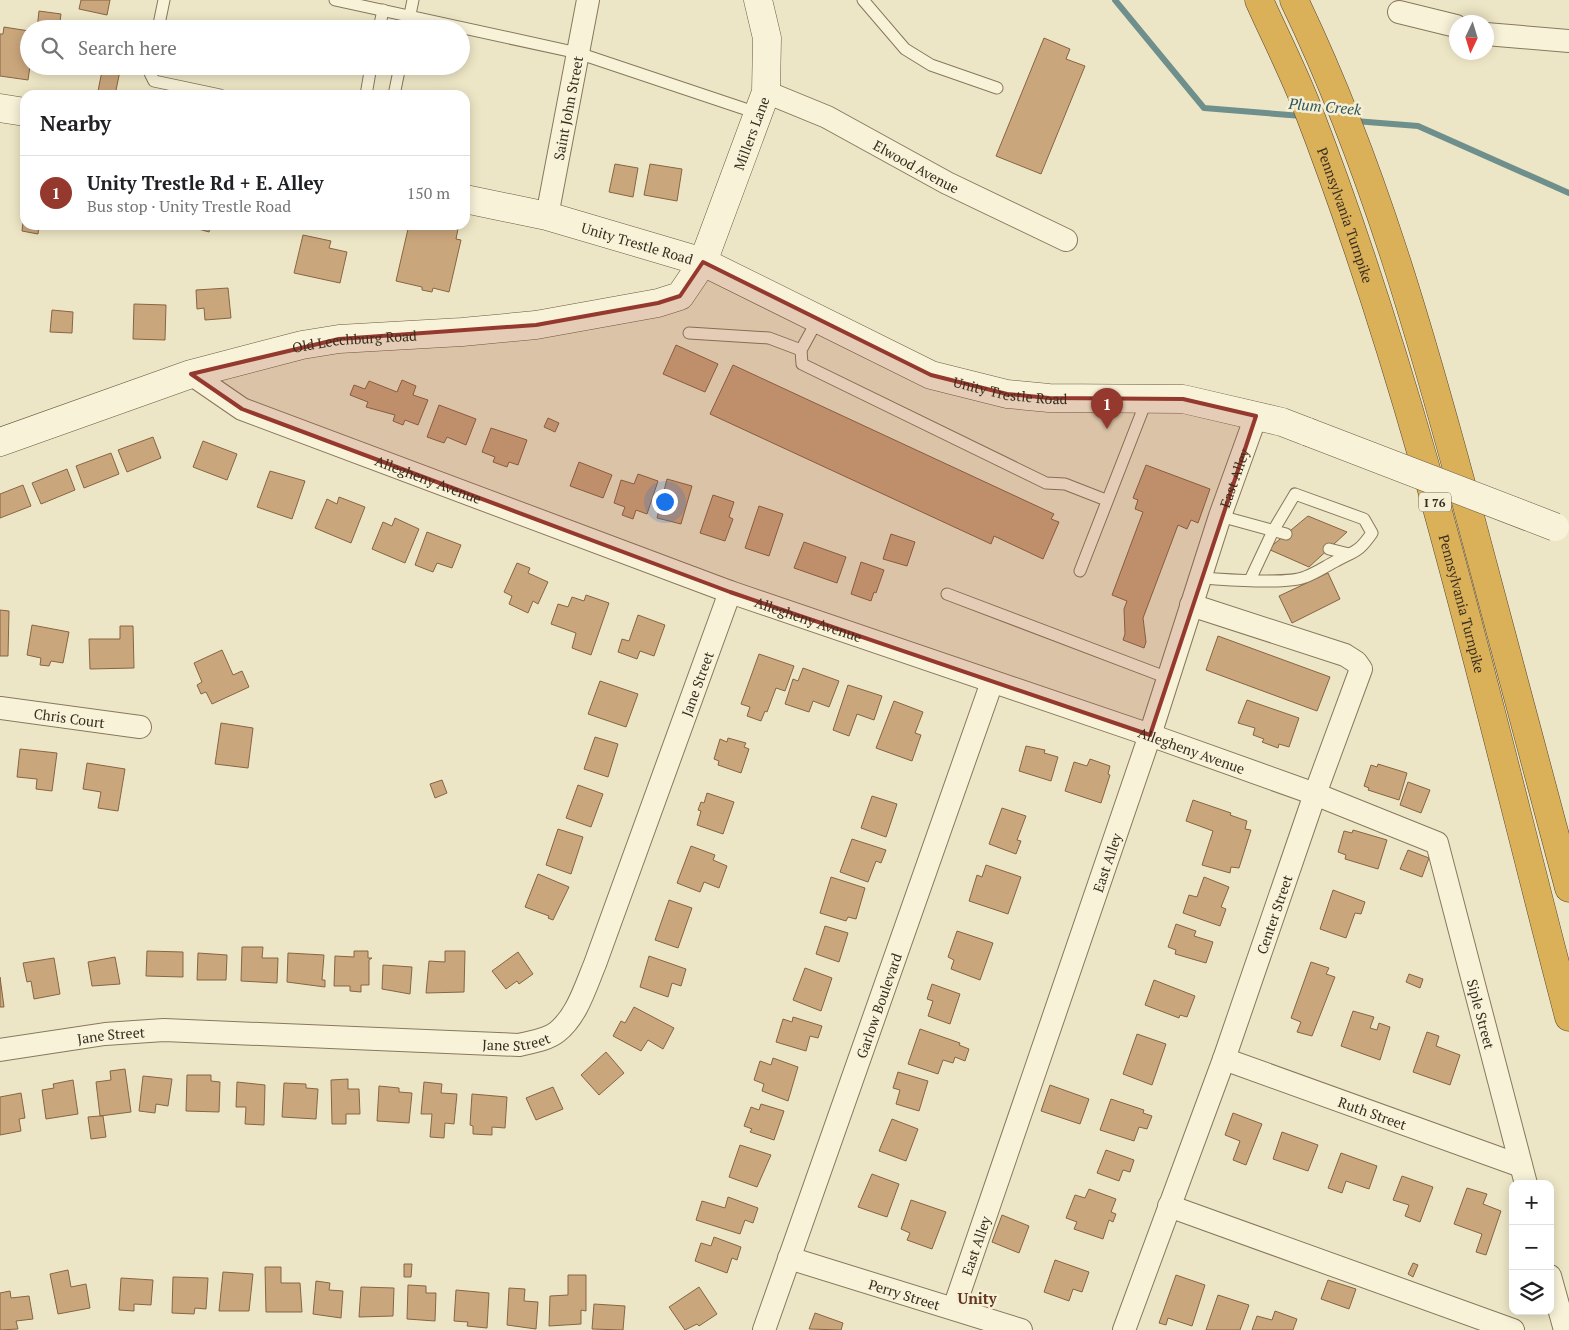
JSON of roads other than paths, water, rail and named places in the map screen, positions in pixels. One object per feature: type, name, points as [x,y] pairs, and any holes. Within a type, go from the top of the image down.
[{"type":"highway","name":"Pennsylvania Turnpike","points":[[1259,0],[1307,106],[1364,266],[1418,438],[1569,1017]]},
{"type":"highway","name":"I 76","points":[[1294,0],[1328,72],[1350,128],[1378,202],[1411,302],[1569,888]]},
{"type":"street","name":"Saint John Street","points":[[547,216],[588,0]]},
{"type":"street","name":"Millers Lane","points":[[703,262],[762,103],[768,48],[755,3]]},
{"type":"street","points":[[1399,12],[1449,24]]},
{"type":"street","points":[[1494,35],[1569,41]]},
{"type":"street","name":"Elwood Avenue","points":[[762,103],[827,117],[947,183],[1066,240]]},
{"type":"street","points":[[0,108],[20,111]]},
{"type":"street","name":"Unity Trestle Road","points":[[470,200],[547,216],[703,262],[931,375],[1007,394],[1049,398],[1182,399],[1282,422],[1562,531]]},
{"type":"street","name":"Old Leechburg Road","points":[[0,442],[191,374],[302,345],[339,339],[462,332],[536,325],[658,303],[680,296],[703,262]]},
{"type":"street","name":"Allegheny Avenue","points":[[191,374],[242,409],[730,592],[1150,735],[1315,794],[1437,843]]},
{"type":"street","name":"East Alley","points":[[954,1308],[1150,735],[1220,516],[1256,416]]},
{"type":"street","name":"Jane Street","points":[[0,1050],[105,1034],[164,1030],[519,1045],[544,1039],[556,1033],[575,1012],[596,964],[730,592]]},
{"type":"street","name":"Center Street","points":[[1124,1330],[1224,1059],[1315,794],[1361,669],[1356,662],[1345,655],[1191,605]]},
{"type":"street","name":"Garlow Boulevard","points":[[764,1330],[780,1291],[789,1258],[992,682]]},
{"type":"street","name":"Chris Court","points":[[0,708],[140,727]]},
{"type":"street","name":"Siple Street","points":[[1437,843],[1524,1175]]},
{"type":"street","name":"Ruth Street","points":[[1224,1059],[1524,1175]]},
{"type":"street","points":[[1169,1206],[1513,1330]]},
{"type":"street","name":"Perry Street","points":[[789,1258],[1021,1330]]},
{"type":"street","points":[[1554,1290],[1565,1330]]},
{"type":"lane","points":[[160,20],[164,0]]},
{"type":"lane","points":[[335,0],[429,20]]},
{"type":"lane","points":[[409,20],[413,0]]},
{"type":"lane","points":[[863,0],[905,49],[931,65],[997,88]]},
{"type":"lane","points":[[381,20],[383,10]]},
{"type":"lane","points":[[470,29],[578,52],[762,103]]},
{"type":"lane","points":[[151,75],[154,81],[196,90]]},
{"type":"lane","points":[[367,90],[370,75]]},
{"type":"lane","points":[[395,90],[398,75]]},
{"type":"lane","points":[[818,319],[801,350],[802,364],[1046,483],[1065,484],[1106,500]]},
{"type":"lane","points":[[689,333],[769,338],[801,350]]},
{"type":"lane","points":[[1080,571],[1106,500],[1148,398]]},
{"type":"lane","points":[[1200,578],[1250,580],[1304,578],[1361,549],[1372,533],[1364,519],[1295,494],[1273,531],[1250,580]]},
{"type":"lane","points":[[1220,516],[1286,534]]},
{"type":"lane","points":[[1329,548],[1350,554]]},
{"type":"lane","points":[[946,594],[1168,678]]},
{"type":"waterway","name":"Plum Creek","points":[[1115,0],[1204,108],[1302,116]]},
{"type":"waterway","name":"Plum Creek","points":[[1355,121],[1418,126],[1569,193]]},
{"type":"place","name":"Unity Trestle Rd + E. Alley","points":[[1107,429]]},
{"type":"district","name":"Unity","points":[[977,1298]]}]
